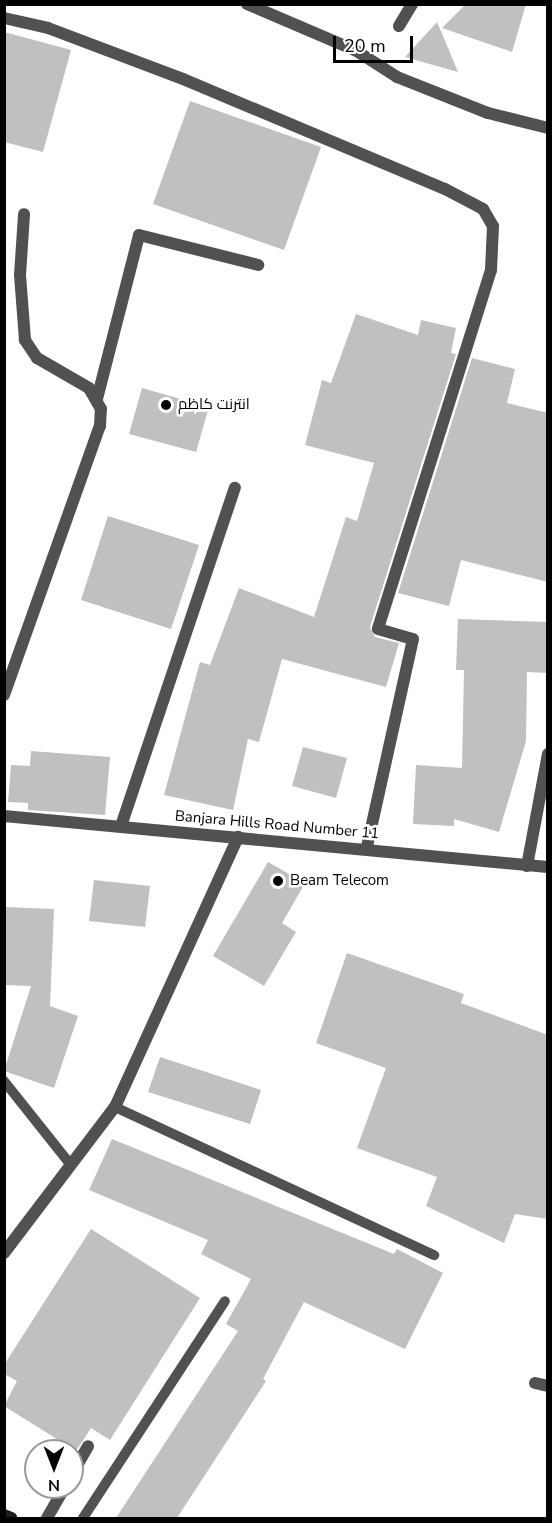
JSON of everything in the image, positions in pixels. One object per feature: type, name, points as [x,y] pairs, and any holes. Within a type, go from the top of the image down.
[{"type":"main road","points":[[4,1515],[10,1518]]},
{"type":"street","points":[[248,4],[355,50],[397,77],[489,113],[548,128]]},
{"type":"street","points":[[399,26],[412,4]]},
{"type":"street","points":[[4,18],[48,28],[183,79],[445,189],[483,209],[493,226],[491,270],[378,629],[413,639],[367,846]]},
{"type":"street","points":[[24,214],[20,276],[25,340],[37,358],[97,399]]},
{"type":"street","points":[[4,695],[100,426],[97,399],[139,235],[258,264]]},
{"type":"street","points":[[121,826],[235,488]]},
{"type":"street","points":[[527,866],[548,754]]},
{"type":"street","name":"Banjara Hills Road Number 11","points":[[4,816],[367,846],[548,867]]},
{"type":"street","points":[[4,1253],[115,1107],[238,837]]},
{"type":"street","points":[[84,1453],[88,1446]]},
{"type":"street","points":[[46,1518],[58,1499]]},
{"type":"street","points":[[4,1509],[10,1518]]},
{"type":"lane","points":[[4,1081],[70,1164]]},
{"type":"lane","points":[[115,1107],[434,1255]]},
{"type":"lane","points":[[83,1518],[225,1301]]},
{"type":"building","points":[[466,4],[526,4],[512,52],[442,28]]},
{"type":"building","points":[[437,22],[446,43],[458,72],[405,57]]},
{"type":"building","points":[[4,32],[71,50],[43,152],[4,142]]},
{"type":"building","points":[[190,101],[321,147],[284,250],[153,204]]},
{"type":"building","points":[[356,314],[418,335],[421,320],[456,328],[451,353],[456,354],[370,627],[375,637],[399,643],[386,687],[282,659],[259,742],[248,739],[233,810],[164,795],[200,662],[210,665],[239,588],[314,617],[346,517],[357,521],[374,463],[305,445],[322,380],[331,383]]},
{"type":"building","points":[[472,358],[515,369],[507,403],[548,413],[548,582],[461,560],[449,606],[398,593]]},
{"type":"building","points":[[142,388],[209,407],[196,452],[129,434]]},
{"type":"building","points":[[108,516],[199,545],[171,629],[81,600]]},
{"type":"building","points":[[458,619],[548,622],[548,673],[527,672],[526,741],[499,832],[454,819],[454,826],[413,824],[416,765],[462,768],[464,670],[456,670]]},
{"type":"building","points":[[303,747],[347,758],[336,798],[292,786]]},
{"type":"building","points":[[31,751],[110,757],[105,815],[28,810],[28,803],[8,802],[11,765],[30,766]]},
{"type":"building","points":[[268,862],[305,883],[282,923],[296,932],[264,986],[213,956]]},
{"type":"building","points":[[94,880],[150,886],[145,927],[89,921]]},
{"type":"building","points":[[4,907],[54,909],[50,1006],[78,1016],[54,1088],[4,1071],[31,986],[4,985]]},
{"type":"building","points":[[347,953],[464,994],[461,1003],[548,1035],[548,1219],[515,1214],[504,1243],[426,1206],[437,1177],[357,1148],[386,1068],[316,1043]]},
{"type":"building","points":[[160,1057],[261,1090],[250,1124],[148,1092]]},
{"type":"building","points":[[112,1139],[394,1254],[397,1249],[443,1273],[405,1349],[304,1302],[263,1379],[266,1381],[177,1518],[116,1518],[238,1331],[226,1324],[251,1279],[201,1254],[208,1240],[89,1190]]},
{"type":"building","points":[[91,1229],[200,1298],[110,1440],[91,1428],[84,1439],[57,1439],[4,1406],[17,1381],[4,1374],[4,1365]]},
{"type":"place","name":"انترنت كاظم","points":[[166,405]]},
{"type":"place","name":"Beam Telecom","points":[[278,881]]}]
